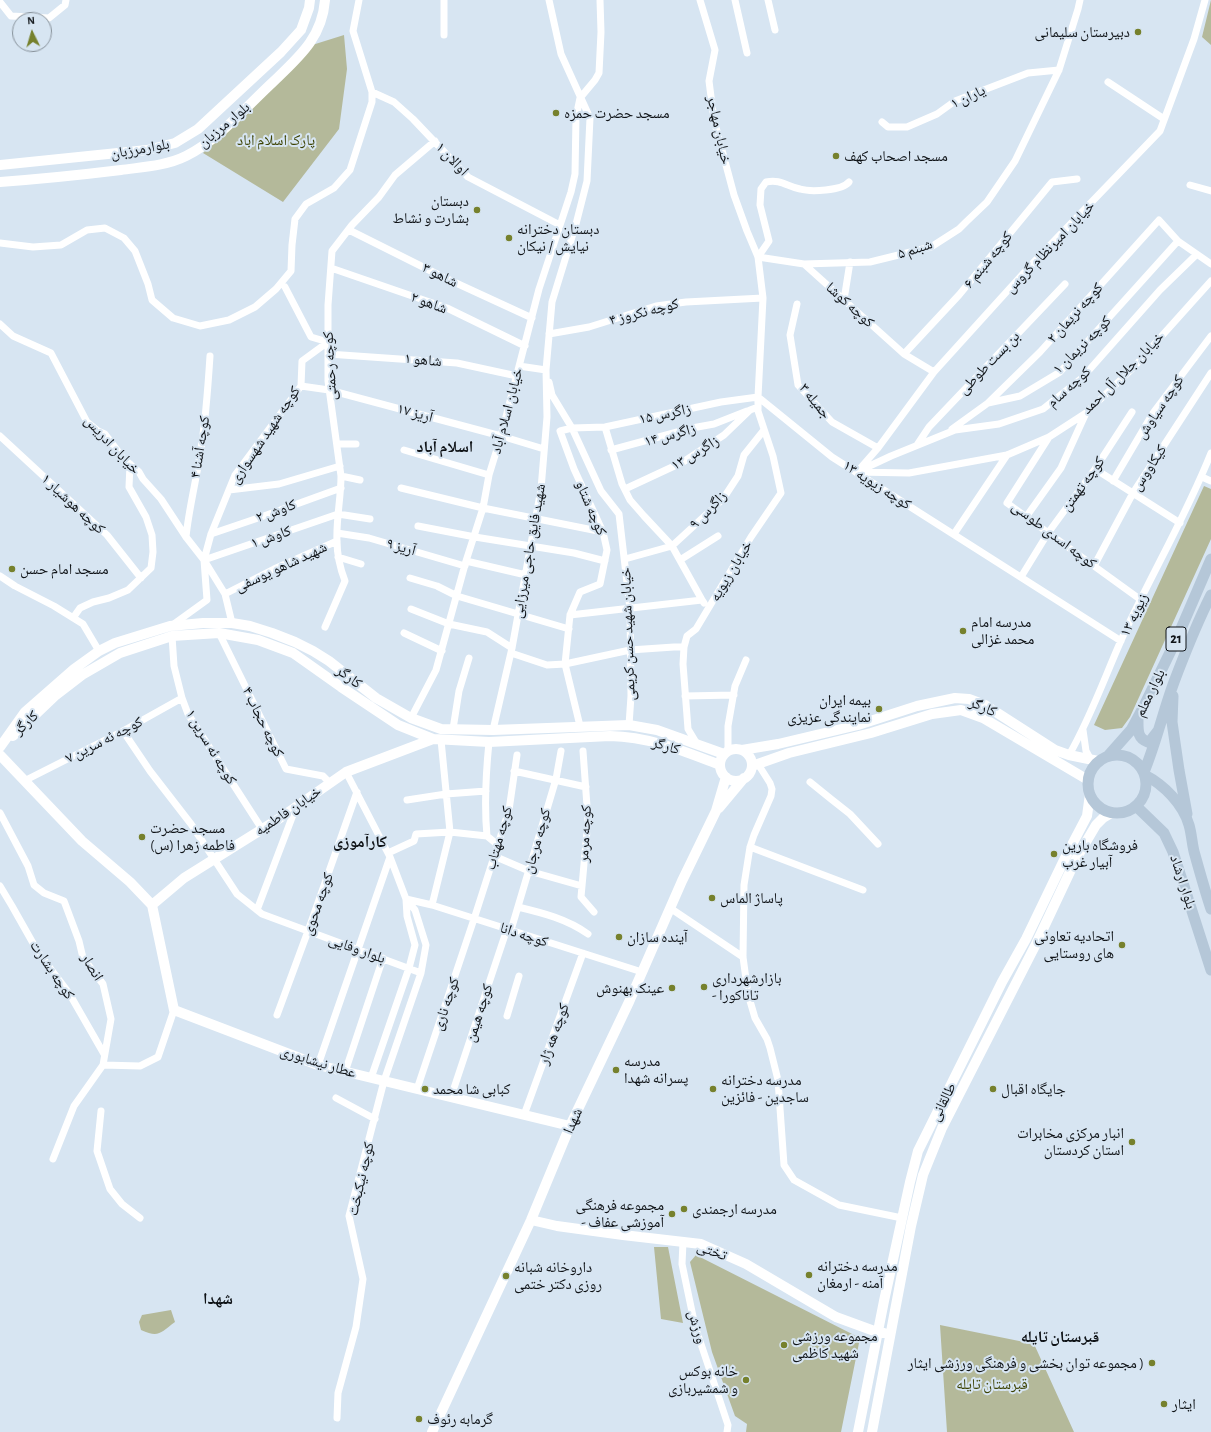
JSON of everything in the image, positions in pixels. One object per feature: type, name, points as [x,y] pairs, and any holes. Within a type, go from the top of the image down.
[{"type":"main road","name":"بلوارمرزبان","points":[[0,165],[147,150],[174,143],[198,129],[281,52],[301,30],[309,8],[310,0]]},
{"type":"main road","name":"بلوار مرزبان","points":[[0,182],[59,178],[158,165],[185,156],[213,138],[309,46],[321,23],[325,10],[325,0]]},
{"type":"main road","name":"بلوار معلم","points":[[1099,759],[1131,730],[1138,718],[1177,638],[1211,559]]},
{"type":"main road","name":"بلوار معلم","points":[[1144,774],[1154,747],[1174,681],[1211,595]]},
{"type":"main road","name":"کارگر","points":[[2,744],[24,712],[74,669],[99,651],[115,643],[203,623],[232,623],[250,626],[272,633],[301,645],[329,662],[376,698],[411,718],[441,729],[493,730],[629,725],[657,730],[698,745],[726,753]]},
{"type":"main road","name":"کارگر","points":[[2,744],[15,735],[56,695],[82,674],[120,654],[171,631],[219,633],[258,640],[294,653],[398,726],[437,740],[490,742],[610,736],[630,737],[663,744],[720,764]]},
{"type":"main road","points":[[1174,681],[1172,722],[1189,824]]},
{"type":"main road","name":"کارگر","points":[[742,750],[792,741],[858,725],[917,706],[955,698],[968,699],[985,705],[1055,750],[1069,755],[1099,759]]},
{"type":"main road","name":"کارگر","points":[[755,765],[790,753],[871,733],[932,714],[961,710],[983,718],[1088,780]]},
{"type":"main road","points":[[1138,718],[1139,736],[1143,740],[1148,742],[1158,731]]},
{"type":"main road","points":[[490,742],[493,730]]},
{"type":"main road","name":"خیابان فاطمیه","points":[[152,905],[184,878],[262,829],[346,772],[437,740]]},
{"type":"main road","points":[[716,811],[749,773],[755,765],[749,755],[742,750],[735,749],[726,753],[720,764],[722,772],[726,777],[737,780],[744,778]]},
{"type":"main road","points":[[0,754],[82,841],[130,882],[152,905],[174,1010]]},
{"type":"main road","points":[[1119,755],[1129,757],[1138,763],[1144,774],[1146,784],[1145,792],[1136,806],[1125,811],[1113,812],[1103,809],[1095,802],[1090,794],[1088,780],[1099,759],[1119,755]]},
{"type":"main road","name":"بلوار ارشاد","points":[[1144,774],[1156,780],[1169,793],[1178,803],[1189,824],[1195,857],[1211,909]]},
{"type":"main road","points":[[716,811],[726,777]]},
{"type":"main road","name":"طالقانی","points":[[858,1432],[877,1332],[918,1151],[1087,816],[1090,794]]},
{"type":"main road","name":"بلوار ارشاد","points":[[1136,806],[1164,833],[1177,865],[1211,970]]},
{"type":"main road","name":"شهدا","points":[[432,1432],[531,1220],[570,1126],[716,811]]},
{"type":"main road","name":"طالقانی","points":[[872,1432],[911,1226],[926,1168],[942,1128],[1048,919],[1076,859],[1090,835],[1103,818],[1113,812]]},
{"type":"main road","points":[[1177,865],[1195,857]]},
{"type":"main road","points":[[1038,913],[1048,919]]},
{"type":"main road","name":"عطار نیشابوری","points":[[174,1010],[318,1065],[570,1126]]},
{"type":"main road","name":"تختی","points":[[531,1220],[623,1236],[701,1244],[746,1264],[836,1317],[877,1332],[890,1334]]},
{"type":"street","points":[[0,2],[11,16],[49,18],[66,5],[66,0]]},
{"type":"street","points":[[0,243],[33,247],[61,245],[87,230],[105,228],[124,238],[135,251],[148,284],[152,300],[173,318],[200,326],[229,320],[255,307],[276,289],[291,271],[295,219],[306,204],[334,188],[350,170],[372,102],[372,92],[353,31],[359,0]]},
{"type":"street","points":[[444,0],[444,35]]},
{"type":"street","name":"خیابان اسلام آباد","points":[[546,370],[552,302],[576,224],[587,181],[590,118],[561,54],[549,0]]},
{"type":"street","points":[[580,98],[599,73],[601,32],[600,0]]},
{"type":"street","name":"خیابان مهاجر","points":[[700,0],[715,50],[709,81],[714,120],[734,195],[758,257]]},
{"type":"street","points":[[735,0],[747,53]]},
{"type":"street","points":[[768,0],[774,30]]},
{"type":"street","name":"شبنم ۵","points":[[804,264],[870,262],[931,247],[959,229],[986,202],[1015,161],[1059,70],[1080,0]]},
{"type":"street","name":"خیابان امیرنظام گروس","points":[[857,472],[878,448],[934,372],[1030,266],[1160,131],[1194,39],[1205,0]]},
{"type":"street","name":"یاران ۱","points":[[882,122],[888,127],[906,127],[937,114],[955,101],[999,83],[1028,73],[1059,70]]},
{"type":"street","points":[[1108,82],[1164,119]]},
{"type":"street","name":"اوالان ۱","points":[[372,92],[394,102],[413,119],[468,178],[560,225]]},
{"type":"street","name":"خیابان اسلام آباد","points":[[411,718],[436,670],[442,651],[483,508],[489,475],[501,436],[532,318],[575,174],[576,117],[580,98]]},
{"type":"street","name":"کوچه رحمتی","points":[[325,627],[345,581],[338,557],[336,541],[341,476],[329,390],[328,305],[332,251],[379,197],[395,174],[435,141]]},
{"type":"street","name":"کوچه شبنم ۶","points":[[904,354],[959,295],[1052,182],[1077,179]]},
{"type":"street","points":[[758,397],[763,298],[758,257],[769,241],[760,205],[761,189],[766,182],[775,180],[800,190],[835,188],[846,185],[849,182]]},
{"type":"street","points":[[1190,185],[1211,191]]},
{"type":"street","name":"کوچه نریمان ۲","points":[[988,403],[1040,352],[1159,220],[1178,241]]},
{"type":"street","name":"شاهو ۳","points":[[349,230],[443,277],[532,318]]},
{"type":"street","points":[[1178,241],[1211,264]]},
{"type":"street","name":"کوچه نریمان ۱","points":[[945,434],[988,403],[1020,396],[1060,372],[1178,241]]},
{"type":"street","name":"کوچه سام","points":[[857,472],[955,430],[999,424],[1043,409],[1082,378],[1160,290],[1196,255]]},
{"type":"street","points":[[758,257],[804,264]]},
{"type":"street","points":[[844,300],[850,262]]},
{"type":"street","name":"کوچه کوشا","points":[[804,264],[904,354],[934,372]]},
{"type":"street","name":"شاهو ۲","points":[[331,268],[447,308],[525,346]]},
{"type":"street","name":"خیابان جلال آل احمد","points":[[857,472],[909,472],[1007,455],[1049,436],[1086,413],[1133,368],[1211,281]]},
{"type":"street","name":"بن بست طوطی","points":[[917,445],[929,427],[1065,284]]},
{"type":"street","points":[[285,287],[311,337],[328,342]]},
{"type":"street","name":"کوچه نکروز ۴","points":[[549,334],[589,327],[656,306],[686,302],[763,298]]},
{"type":"street","name":"جمیله ۳","points":[[797,304],[790,335],[798,385],[832,422],[878,448]]},
{"type":"street","name":"خیابان ادریس","points":[[0,324],[12,336],[51,353],[87,422],[98,431],[105,434],[124,459],[139,472],[161,499],[186,537],[204,560],[225,594],[232,623]]},
{"type":"street","name":"کوچه سیاوش","points":[[1113,481],[1153,413],[1211,336]]},
{"type":"street","name":"کوچه شهید شهسواری","points":[[204,560],[211,534],[235,475],[301,386],[302,362],[328,342]]},
{"type":"street","name":"شاهو ۱","points":[[328,354],[457,363],[517,376]]},
{"type":"street","name":"کوچه آشنا ۴","points":[[186,537],[189,511],[201,449],[210,356]]},
{"type":"street","points":[[519,366],[546,370]]},
{"type":"street","name":"خیابان شهید حسن کریمی","points":[[546,370],[552,395],[572,428],[601,491],[619,514],[630,609],[631,696],[629,725]]},
{"type":"street","name":"شهید فایق حاجی میرزایی","points":[[493,730],[512,651],[540,490],[548,417],[546,370]]},
{"type":"street","name":"کیکاووس","points":[[1094,566],[1132,493],[1211,373]]},
{"type":"street","name":"آریز ۱۷","points":[[301,386],[329,390],[544,449]]},
{"type":"street","name":"خیابان زیویه","points":[[698,745],[688,729],[683,664],[684,648],[687,636],[696,629],[751,537],[780,492],[773,456],[758,407],[758,397]]},
{"type":"street","name":"زاگرس ۱۵","points":[[572,428],[605,427],[721,402],[758,397]]},
{"type":"street","name":"کوچه زیویه ۱۳","points":[[758,397],[832,457],[1121,641]]},
{"type":"street","name":"زاگرس ۱۳","points":[[624,489],[683,462],[724,435],[750,410],[758,407]]},
{"type":"street","name":"زاگرس ۱۴","points":[[611,450],[692,428],[714,424],[750,410]]},
{"type":"street","name":"کوچه تهمتن","points":[[1021,577],[1048,533],[1095,469],[1132,412]]},
{"type":"street","points":[[1026,517],[1061,468],[1086,413]]},
{"type":"street","points":[[605,427],[624,489],[630,500],[672,546],[708,608]]},
{"type":"street","name":"کوچه شتاو","points":[[572,428],[560,431],[574,469],[603,532],[607,550],[600,584],[580,592],[570,614],[565,664],[580,726]]},
{"type":"street","name":"زاگرس ۹","points":[[625,559],[672,546],[723,498],[738,476],[744,455],[764,430]]},
{"type":"street","name":"کوچه هوشیار ۱","points":[[0,436],[107,535],[141,578]]},
{"type":"street","name":"کوچه اسدی طوسی","points":[[1049,436],[1007,503],[1141,600]]},
{"type":"street","points":[[337,444],[356,444]]},
{"type":"street","points":[[404,450],[489,475]]},
{"type":"street","name":"زیویه ۱۳","points":[[1069,755],[1083,729],[1121,641],[1202,477],[1211,453]]},
{"type":"street","points":[[954,534],[1007,455]]},
{"type":"street","points":[[73,618],[80,608],[128,590],[151,568],[153,552],[152,535],[146,517],[129,487],[130,464]]},
{"type":"street","points":[[229,490],[280,484],[340,466]]},
{"type":"street","points":[[1095,469],[1180,523]]},
{"type":"street","points":[[341,476],[360,480]]},
{"type":"street","points":[[1202,477],[1211,481]]},
{"type":"street","name":"کاوش ۲","points":[[211,534],[341,488]]},
{"type":"street","points":[[401,488],[483,508],[603,532]]},
{"type":"street","points":[[338,514],[370,519]]},
{"type":"street","name":"کاوش ۱","points":[[204,560],[338,514]]},
{"type":"street","points":[[418,526],[574,553],[604,561]]},
{"type":"street","name":"آریز ۹","points":[[337,533],[369,538],[466,564],[526,575]]},
{"type":"street","points":[[680,560],[718,536]]},
{"type":"street","name":"شهید شاهو یوسفی","points":[[225,594],[274,569],[336,541]]},
{"type":"street","points":[[338,557],[361,564]]},
{"type":"street","points":[[171,631],[207,600],[204,560]]},
{"type":"street","points":[[0,576],[83,624],[99,651]]},
{"type":"street","points":[[410,578],[437,586],[457,596],[569,629]]},
{"type":"street","points":[[570,614],[630,609],[702,600]]},
{"type":"street","points":[[411,609],[449,624],[487,632],[512,651],[547,665],[565,664],[630,650],[674,647],[684,648]]},
{"type":"street","name":"کوچه ئه سرین ۱","points":[[171,631],[174,666],[182,698],[188,714],[262,829]]},
{"type":"street","name":"کوچه حجاب ۴","points":[[219,633],[286,769],[323,776],[330,782]]},
{"type":"street","points":[[404,634],[442,651]]},
{"type":"street","points":[[453,729],[459,691],[469,658]]},
{"type":"street","points":[[726,753],[728,726],[735,686],[746,660]]},
{"type":"street","points":[[685,696],[734,695]]},
{"type":"street","name":"کوچه ئه سرین ۷","points":[[24,781],[123,731],[182,698]]},
{"type":"street","points":[[1083,729],[1086,752],[1099,759]]},
{"type":"street","name":"بلوار وفایی","points":[[123,731],[150,771],[191,824],[237,894],[262,914],[421,972]]},
{"type":"street","points":[[432,905],[450,832],[446,794],[437,740]]},
{"type":"street","points":[[486,836],[486,792],[490,742]]},
{"type":"street","name":"کوچه مرمر","points":[[583,751],[588,820],[581,897],[594,912]]},
{"type":"street","name":"کوچه مرجان","points":[[509,930],[518,907],[556,779],[561,752]]},
{"type":"street","name":"کوچه مهتاب","points":[[474,919],[509,810],[517,755]]},
{"type":"street","points":[[755,765],[772,789],[771,796],[750,847],[744,885],[743,957],[748,994],[755,1018],[770,1048],[778,1080],[784,1165],[794,1180],[839,1205],[902,1218]]},
{"type":"street","points":[[514,771],[556,779],[586,787]]},
{"type":"street","points":[[346,772],[389,855],[406,899],[407,916],[415,945],[409,968],[371,1078]]},
{"type":"street","points":[[810,782],[850,814],[878,844]]},
{"type":"street","name":"کوچه محوی","points":[[277,1015],[357,792]]},
{"type":"street","points":[[407,800],[446,794],[486,792]]},
{"type":"street","points":[[257,910],[296,806]]},
{"type":"street","name":"انصار","points":[[0,813],[28,866],[34,885],[44,893],[64,901],[79,941],[83,958],[103,984],[111,1019],[103,1065]]},
{"type":"street","points":[[318,1065],[389,855],[414,841],[416,834],[450,832],[486,836],[498,845]]},
{"type":"street","points":[[750,847],[862,890]]},
{"type":"street","points":[[494,856],[529,870],[582,886]]},
{"type":"street","name":"کوچه بشارت","points":[[0,886],[38,952],[69,993],[104,1054]]},
{"type":"street","points":[[384,1081],[421,972],[426,945],[415,910],[406,899]]},
{"type":"street","name":"کوچه دانا","points":[[406,899],[432,905],[642,972]]},
{"type":"street","points":[[518,907],[554,916],[576,926],[588,934]]},
{"type":"street","points":[[670,908],[743,957]]},
{"type":"street","name":"کوچه ناری","points":[[417,1089],[474,919]]},
{"type":"street","name":"کوچه هیمن","points":[[452,1097],[509,930]]},
{"type":"street","name":"کوچه هه ژار","points":[[524,1115],[583,953]]},
{"type":"street","points":[[345,1072],[383,958]]},
{"type":"street","points":[[507,1016],[519,976]]},
{"type":"street","points":[[52,1160],[74,1106],[103,1065],[140,1066],[158,1057],[174,1010]]},
{"type":"street","name":"کوچه نیکبخت","points":[[337,1418],[338,1393],[356,1327],[362,1279],[349,1216],[384,1081]]},
{"type":"street","points":[[336,1098],[375,1119]]},
{"type":"street","points":[[101,1112],[97,1151],[110,1189],[122,1204],[140,1218]]},
{"type":"street","name":"ورزش","points":[[682,1242],[682,1264],[695,1326],[728,1425],[727,1432]]},
{"type":"green space","points":[[1211,0],[1211,45],[1202,37]]},
{"type":"green space","name":"پارک اسلام اباد","points":[[344,35],[347,69],[339,129],[283,202],[203,153],[309,46]]},
{"type":"green space","points":[[1204,486],[1211,489],[1211,539],[1130,717],[1122,728],[1105,730],[1094,725]]},
{"type":"green space","points":[[654,1247],[668,1247],[683,1323],[661,1319]]},
{"type":"green space","name":"مجموعه ورزشی شهید کاظمی","points":[[696,1255],[860,1338],[841,1432],[746,1432],[747,1424],[735,1416],[712,1352],[690,1262]]},
{"type":"green space","points":[[171,1310],[175,1322],[159,1333],[152,1334],[141,1330],[139,1322],[142,1315]]},
{"type":"green space","name":"قبرستان تایله","points":[[940,1325],[1034,1344],[1074,1432],[947,1432]]},
{"type":"place","name":"دبیرستان سلیمانی","points":[[1138,32]]},
{"type":"place","name":"مسجد حضرت حمزه","points":[[556,113]]},
{"type":"place","name":"مسجد اصحاب کهف","points":[[836,156]]},
{"type":"place","name":"دبستان بشارت و نشاط","points":[[477,210]]},
{"type":"place","name":"دبستان دخترانه نیایش / نیکان","points":[[509,238]]},
{"type":"place","name":"مسجد امام حسن","points":[[12,569]]},
{"type":"place","name":"مدرسه امام محمد غزالی","points":[[963,631]]},
{"type":"place","name":"بیمه ایران نمایندگی عزیزی","points":[[879,709]]},
{"type":"place","name":"مسجد حضرت فاطمه زهرا (س)","points":[[142,837]]},
{"type":"place","name":"فروشگاه بارین آبیار غرب","points":[[1054,854]]},
{"type":"place","name":"پاساژ الماس","points":[[712,898]]},
{"type":"place","name":"آینده سازان","points":[[619,937]]},
{"type":"place","name":"اتحادیه تعاونی های روستایی","points":[[1122,945]]},
{"type":"place","name":"بازارشهرداری - تاناکورا","points":[[704,987]]},
{"type":"place","name":"عینک بهنوش","points":[[672,988]]},
{"type":"place","name":"مدرسه پسرانه شهدا","points":[[616,1070]]},
{"type":"place","name":"کبابی شا محمد","points":[[425,1089]]},
{"type":"place","name":"مدرسه دخترانه ساجدین - فائزین","points":[[713,1089]]},
{"type":"place","name":"جایگاه اقبال","points":[[993,1089]]},
{"type":"place","name":"انبار مرکزی مخابرات استان کردستان","points":[[1132,1142]]},
{"type":"place","name":"مدرسه ارجمندی","points":[[684,1209]]},
{"type":"place","name":"مجموعه فرهنگی - آموزشی عفاف","points":[[672,1214]]},
{"type":"place","name":"مدرسه دخترانه آمنه - ارمغان","points":[[809,1275]]},
{"type":"place","name":"داروخانه شبانه روزی دکتر ختمی","points":[[506,1276]]},
{"type":"place","name":"مجموعه ورزشی شهید کاظمی","points":[[784,1345]]},
{"type":"place","name":"مجموعه توان بخشی و فرهنگی ورزشی ایثار )","points":[[1152,1363]]},
{"type":"place","name":"خانه بوکس و شمشیربازی","points":[[746,1380]]},
{"type":"place","name":"ایثار","points":[[1164,1404]]},
{"type":"place","name":"گرمابه رئوف","points":[[419,1419]]},
{"type":"district","name":"اسلام آباد","points":[[445,447]]},
{"type":"district","name":"کارآموزی","points":[[360,842]]},
{"type":"district","name":"شهدا","points":[[218,1299]]},
{"type":"district","name":"قبرستان تایله","points":[[1060,1337]]}]
